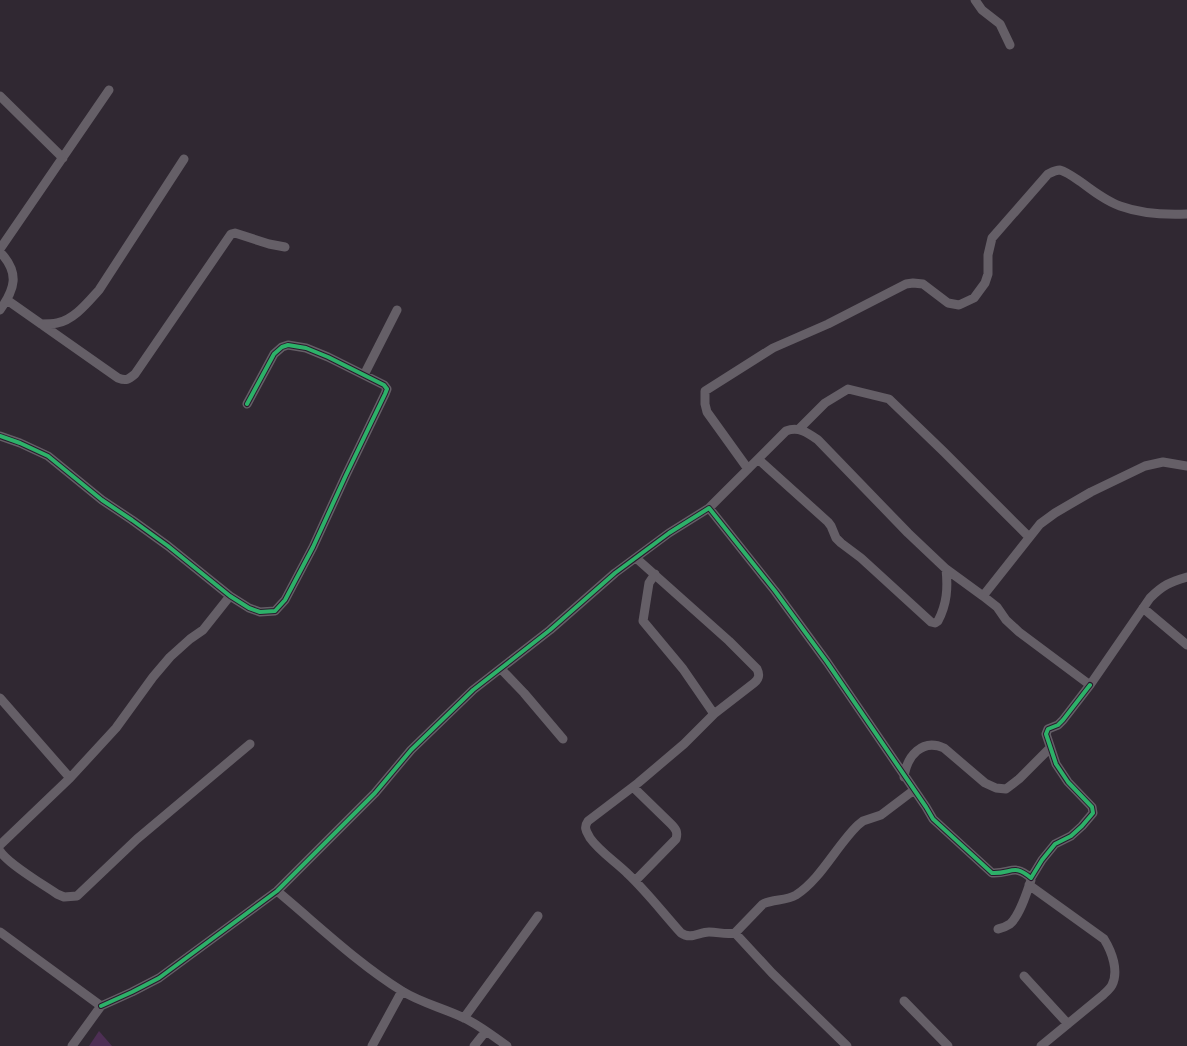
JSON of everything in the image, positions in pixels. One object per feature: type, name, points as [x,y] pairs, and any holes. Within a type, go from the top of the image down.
[{"type":"street","points":[[975,0],[982,10],[1000,24],[1010,45]]},
{"type":"street","points":[[0,249],[109,90]]},
{"type":"street","points":[[0,96],[63,158]]},
{"type":"street","points":[[41,324],[58,323],[68,318],[82,308],[99,290],[184,159]]},
{"type":"street","points":[[748,469],[707,412],[705,404],[705,391],[773,348],[828,324],[906,284],[923,284],[948,303],[959,306],[974,298],[985,283],[988,274],[988,255],[992,238],[1048,174],[1058,170],[1065,172],[1100,196],[1137,211],[1154,214],[1187,214]]},
{"type":"street","points":[[7,300],[118,378],[128,380],[135,374],[231,234],[235,233],[269,244],[285,247]]},
{"type":"street","points":[[0,252],[9,262],[14,278],[13,287],[0,310]]},
{"type":"street","points":[[364,375],[397,310]]},
{"type":"street","points":[[0,436],[25,445],[48,456],[102,500],[162,542],[230,596],[249,608],[260,612],[274,611],[285,600],[313,547],[387,389],[384,385],[328,357],[306,348],[288,345],[282,347],[274,354],[247,404]]},
{"type":"street","points":[[799,429],[825,403],[848,389],[889,399],[1029,537]]},
{"type":"street","points":[[72,1046],[101,1006],[159,978],[277,891],[375,792],[411,750],[473,690],[550,630],[615,573],[669,533],[710,508],[786,431],[791,429],[799,429],[804,431],[818,440],[908,533],[946,569],[997,607],[1006,620],[1019,632],[1090,685]]},
{"type":"street","points":[[758,460],[828,522],[840,543],[861,558],[931,622],[935,623],[938,620],[947,599],[948,586],[946,569]]},
{"type":"street","points":[[983,596],[1040,524],[1055,513],[1091,492],[1145,466],[1163,462],[1187,466]]},
{"type":"street","points":[[710,508],[775,591],[827,662],[933,819],[992,873],[1000,874],[1016,870],[1022,871],[1030,882],[1104,939],[1112,951],[1115,974],[1111,986],[1103,995],[1042,1046]]},
{"type":"street","points":[[636,558],[729,641],[757,669],[759,673],[759,677],[754,683],[714,714],[684,744],[585,825],[585,828],[592,840],[635,881],[681,933],[685,936],[709,932],[729,935],[735,933],[763,904],[769,901],[789,898],[806,887],[858,825],[863,821],[882,815],[914,790]]},
{"type":"street","points":[[655,574],[649,583],[643,621],[683,669],[714,714]]},
{"type":"street","points":[[998,929],[1012,922],[1017,915],[1030,882],[1042,860],[1055,844],[1071,836],[1093,813],[1092,807],[1068,782],[1056,764],[1046,736],[1048,729],[1058,725],[1090,685],[1119,645],[1143,608],[1159,589],[1168,583],[1187,577]]},
{"type":"street","points":[[0,844],[70,778],[116,728],[153,677],[170,657],[190,639],[203,630],[230,596]]},
{"type":"street","points":[[1143,608],[1187,645]]},
{"type":"street","points":[[501,669],[524,693],[563,739]]},
{"type":"street","points":[[0,698],[70,778]]},
{"type":"street","points":[[0,851],[2,855],[57,894],[64,897],[76,896],[137,839],[250,744]]},
{"type":"street","points":[[904,777],[906,768],[914,754],[926,746],[938,745],[944,748],[985,783],[996,788],[1006,789],[1019,779],[1050,748]]},
{"type":"street","points":[[633,787],[676,829],[677,834],[676,839],[635,881]]},
{"type":"street","points":[[277,891],[365,965],[402,991],[421,1001],[464,1018],[507,1046]]},
{"type":"street","points":[[464,1018],[538,916]]},
{"type":"street","points":[[0,932],[101,1006]]},
{"type":"street","points":[[735,933],[772,973],[847,1046]]},
{"type":"street","points":[[1024,976],[1068,1024]]},
{"type":"street","points":[[372,1046],[402,991]]},
{"type":"street","points":[[904,1001],[948,1046]]},
{"type":"street","points":[[474,1046],[486,1031]]},
{"type":"shaded area","points":[[99,1031],[112,1046],[89,1046]]},
{"type":"cycle path","points":[[0,436],[20,443],[48,456],[102,500],[168,546],[230,596],[249,608],[260,612],[275,611],[285,600],[313,547],[387,389],[384,385],[328,357],[306,348],[288,345],[282,347],[274,354],[247,404]]},
{"type":"cycle path","points":[[101,1006],[159,978],[277,891],[375,793],[411,750],[473,690],[550,630],[615,573],[669,533],[709,508],[775,591],[827,662],[933,819],[992,873],[1016,870],[1031,878],[1042,860],[1055,844],[1071,836],[1093,813],[1092,807],[1068,782],[1056,764],[1046,734],[1048,729],[1058,725],[1063,720],[1090,685]]}]
